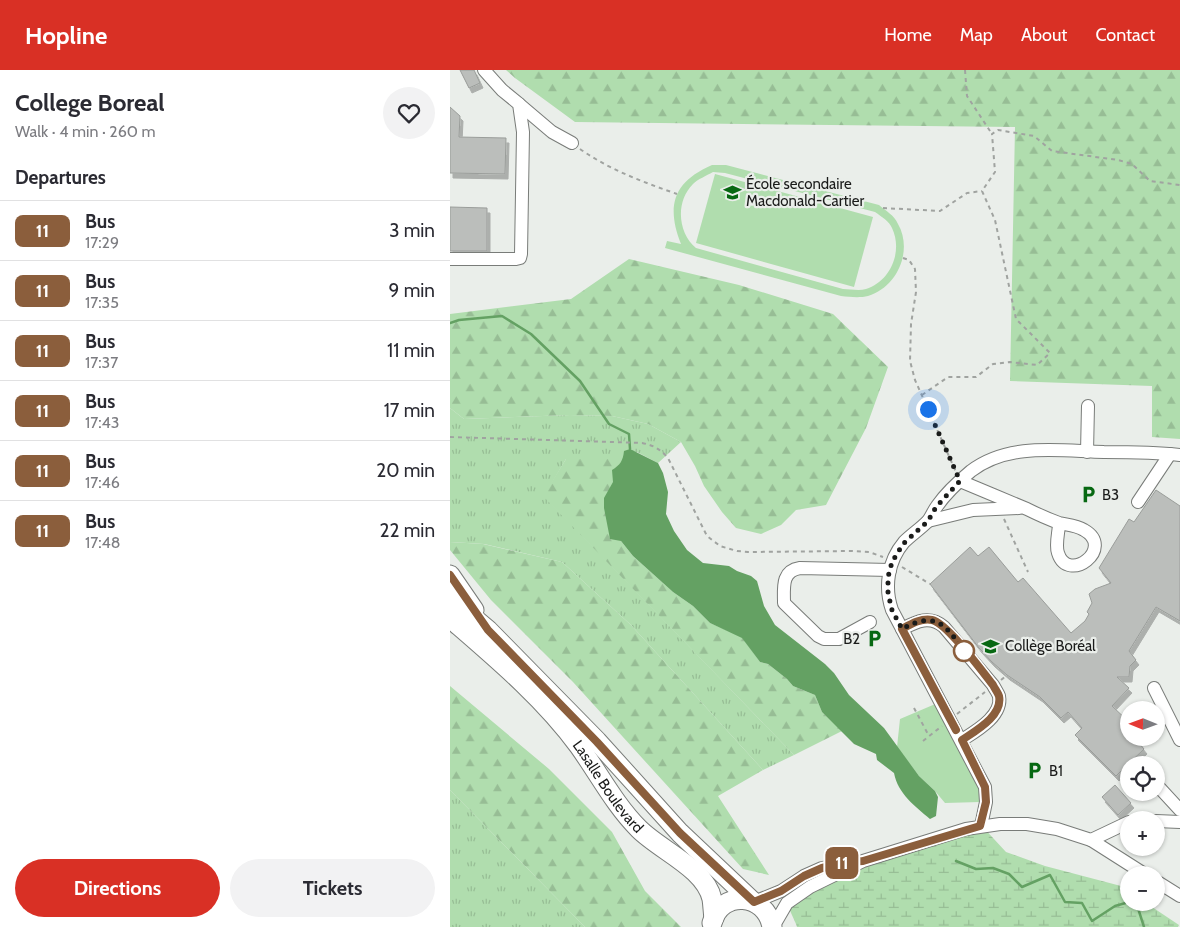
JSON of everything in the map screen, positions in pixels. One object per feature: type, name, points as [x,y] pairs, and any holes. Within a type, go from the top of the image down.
[{"type":"highway","points":[[450,575],[479,633]]},
{"type":"highway","points":[[450,598],[479,633]]},
{"type":"highway","points":[[450,618],[479,633]]},
{"type":"highway","name":"Lasalle Boulevard","points":[[479,633],[597,742],[680,833],[767,912],[773,927]]},
{"type":"highway","name":"Lasalle Boulevard","points":[[479,633],[579,746],[598,777],[639,829],[665,851],[686,864],[703,882],[712,898],[713,923]]},
{"type":"highway","points":[[713,923],[718,910],[726,904],[734,900],[743,899],[753,901]]},
{"type":"street","points":[[484,70],[518,104],[552,132],[572,143]]},
{"type":"street","points":[[450,259],[520,258],[523,132],[518,104]]},
{"type":"street","points":[[1087,452],[1088,406]]},
{"type":"street","points":[[980,826],[986,802],[985,787],[902,629],[890,602],[887,585],[891,566],[903,544],[928,521],[936,507],[960,481],[983,463],[1011,453],[1038,450],[1175,454]]},
{"type":"street","points":[[1138,502],[1175,454]]},
{"type":"street","points":[[960,481],[1059,523]]},
{"type":"street","points":[[928,521],[973,510],[1025,508]]},
{"type":"street","points":[[870,622],[839,639],[832,640],[818,636],[784,604],[784,580],[787,574],[794,569],[800,568],[891,566]]},
{"type":"street","points":[[902,629],[921,620],[939,622],[993,685],[999,696],[997,710],[993,716],[962,740]]},
{"type":"street","points":[[1154,688],[1180,740]]},
{"type":"street","points":[[1165,794],[1180,810]]},
{"type":"street","points":[[1165,821],[1180,822]]},
{"type":"street","points":[[773,927],[787,903],[810,887],[863,861],[980,826],[1000,824],[1043,826],[1091,840],[1132,866]]},
{"type":"street","points":[[1091,840],[1120,826]]},
{"type":"street","points":[[753,901],[781,891],[804,876],[822,868],[847,862],[863,861]]},
{"type":"street","points":[[1165,887],[1180,896]]},
{"type":"path","points":[[882,208],[940,211],[967,193],[982,191],[995,172],[992,134],[967,96],[964,70]]},
{"type":"path","points":[[992,134],[998,130],[1034,136],[1052,151],[1118,160],[1132,164],[1150,181],[1180,185]]},
{"type":"path","points":[[572,143],[614,170],[677,194]]},
{"type":"path","points":[[922,395],[948,377],[976,377],[993,364],[1010,362],[1037,365],[1050,353],[1016,319],[995,220],[982,191]]},
{"type":"path","points":[[903,258],[909,260],[915,269],[916,277],[915,308],[911,324],[910,361],[922,395],[960,481]]},
{"type":"path","points":[[450,437],[651,444],[662,451],[668,458],[703,530],[712,541],[720,546],[748,552],[869,552],[891,566],[930,584]]},
{"type":"path","points":[[1000,509],[1028,572]]},
{"type":"path","points":[[923,741],[1007,675]]},
{"type":"path","points":[[914,708],[929,736]]},
{"type":"green space","points":[[506,70],[1180,70],[1180,439],[1152,437],[1152,386],[1010,381],[1015,127],[575,122]]},
{"type":"green space","points":[[712,165],[726,165],[879,205],[894,218],[902,234],[904,245],[900,266],[895,276],[879,291],[865,297],[848,297],[665,248],[667,241],[681,244],[674,218],[676,197],[681,187],[699,172]],"holes":[[[713,172],[725,173],[875,212],[889,223],[895,237],[895,255],[888,272],[875,285],[866,289],[843,289],[696,248],[690,242],[682,226],[681,208],[683,199],[687,191],[697,181]]]},
{"type":"green space","points":[[715,174],[873,217],[854,287],[696,243]]},
{"type":"green space","points":[[629,259],[739,285],[833,314],[888,367],[866,428],[826,505],[796,510],[781,525],[761,534],[736,528],[704,486],[681,442],[648,424],[612,416],[570,415],[464,419],[450,408],[450,314],[571,299]]},
{"type":"green space","points":[[450,408],[464,419],[570,415],[612,416],[648,424],[681,442],[658,463],[637,452],[624,459],[566,459],[544,496],[794,755],[763,770],[631,625],[562,562],[484,544],[450,542]]},
{"type":"green space","points":[[566,459],[624,459],[619,466],[621,541],[633,556],[673,592],[693,606],[710,623],[742,637],[760,662],[768,664],[793,686],[815,695],[822,712],[842,731],[794,755],[543,496]]},
{"type":"green space","points":[[450,542],[483,544],[562,562],[631,625],[763,770],[718,796],[769,875],[743,869],[573,682],[491,600],[450,550]]},
{"type":"green space","points":[[450,686],[549,769],[612,832],[645,891],[681,927],[585,927],[450,790]]},
{"type":"green space","points":[[940,702],[983,790],[980,802],[945,803],[919,776],[897,747],[900,719]]},
{"type":"green space","points":[[450,790],[585,927],[450,927]]},
{"type":"green space","points":[[981,825],[1006,852],[1045,866],[1120,886],[1120,911],[1158,911],[1179,925],[1178,927],[797,927],[787,904],[811,885]]},
{"type":"shaded area","points":[[630,449],[658,463],[668,492],[666,514],[674,531],[687,550],[703,563],[729,566],[751,576],[757,581],[764,606],[775,625],[834,673],[849,695],[884,728],[919,776],[935,791],[938,797],[936,816],[930,819],[913,804],[899,787],[894,773],[877,760],[876,754],[854,744],[822,712],[815,695],[793,686],[768,664],[760,662],[742,638],[710,623],[693,606],[673,592],[633,556],[621,541],[610,539],[604,498],[613,482],[612,470],[621,462],[624,451]]},
{"type":"building","points":[[460,70],[474,70],[480,83],[469,88]]},
{"type":"building","points":[[450,107],[460,116],[459,137],[506,138],[505,174],[450,173]]},
{"type":"building","points":[[450,207],[487,208],[487,251],[450,251]]},
{"type":"building","points":[[1156,490],[1180,506],[1180,621],[1156,607],[1129,651],[1136,660],[1130,666],[1129,677],[1117,677],[1129,688],[1112,706],[1120,714],[1120,746],[1142,746],[1144,749],[1137,756],[1120,756],[1120,772],[1116,776],[1075,735],[1082,728],[1068,712],[1061,718],[1040,697],[1007,675],[992,662],[930,584],[970,547],[978,556],[989,547],[1018,582],[1023,578],[1071,633],[1085,621],[1089,614],[1087,612],[1092,603],[1089,594],[1095,589],[1111,583],[1099,568],[1129,519],[1134,522]]},
{"type":"building","points":[[1115,785],[1120,791],[1120,801],[1129,801],[1131,803],[1120,811],[1118,815],[1102,797]]},
{"type":"waterway","points":[[450,323],[459,320],[502,316],[531,334],[580,381],[609,424],[629,434],[630,449]]},
{"type":"waterway","points":[[956,861],[976,869],[993,868],[1009,874],[1022,887],[1050,875],[1065,902],[1082,903],[1092,921],[1120,905]]},
{"type":"waterway","points":[[1139,911],[1144,927]]},
{"type":"bus line","name":"11","points":[[450,575],[488,630],[597,742],[680,833],[754,902],[774,895],[804,876],[822,868],[847,862],[863,861],[980,826],[986,802],[985,787],[962,740],[993,716],[997,710],[999,696],[993,685],[939,622],[921,620],[902,629],[956,730]]},
{"type":"place","name":"École secondaire Macdonald-Cartier","points":[[732,193]]},
{"type":"place","name":"B3","points":[[1088,495]]},
{"type":"place","name":"B2","points":[[874,639]]},
{"type":"place","name":"Collège Boréal","points":[[991,646]]},
{"type":"place","name":"B1","points":[[1035,771]]},
{"type":"route","points":[[928,409],[960,481],[936,507],[928,521],[903,544],[892,562],[887,585],[892,610],[902,629],[921,620],[939,622],[969,656],[964,651]]}]
